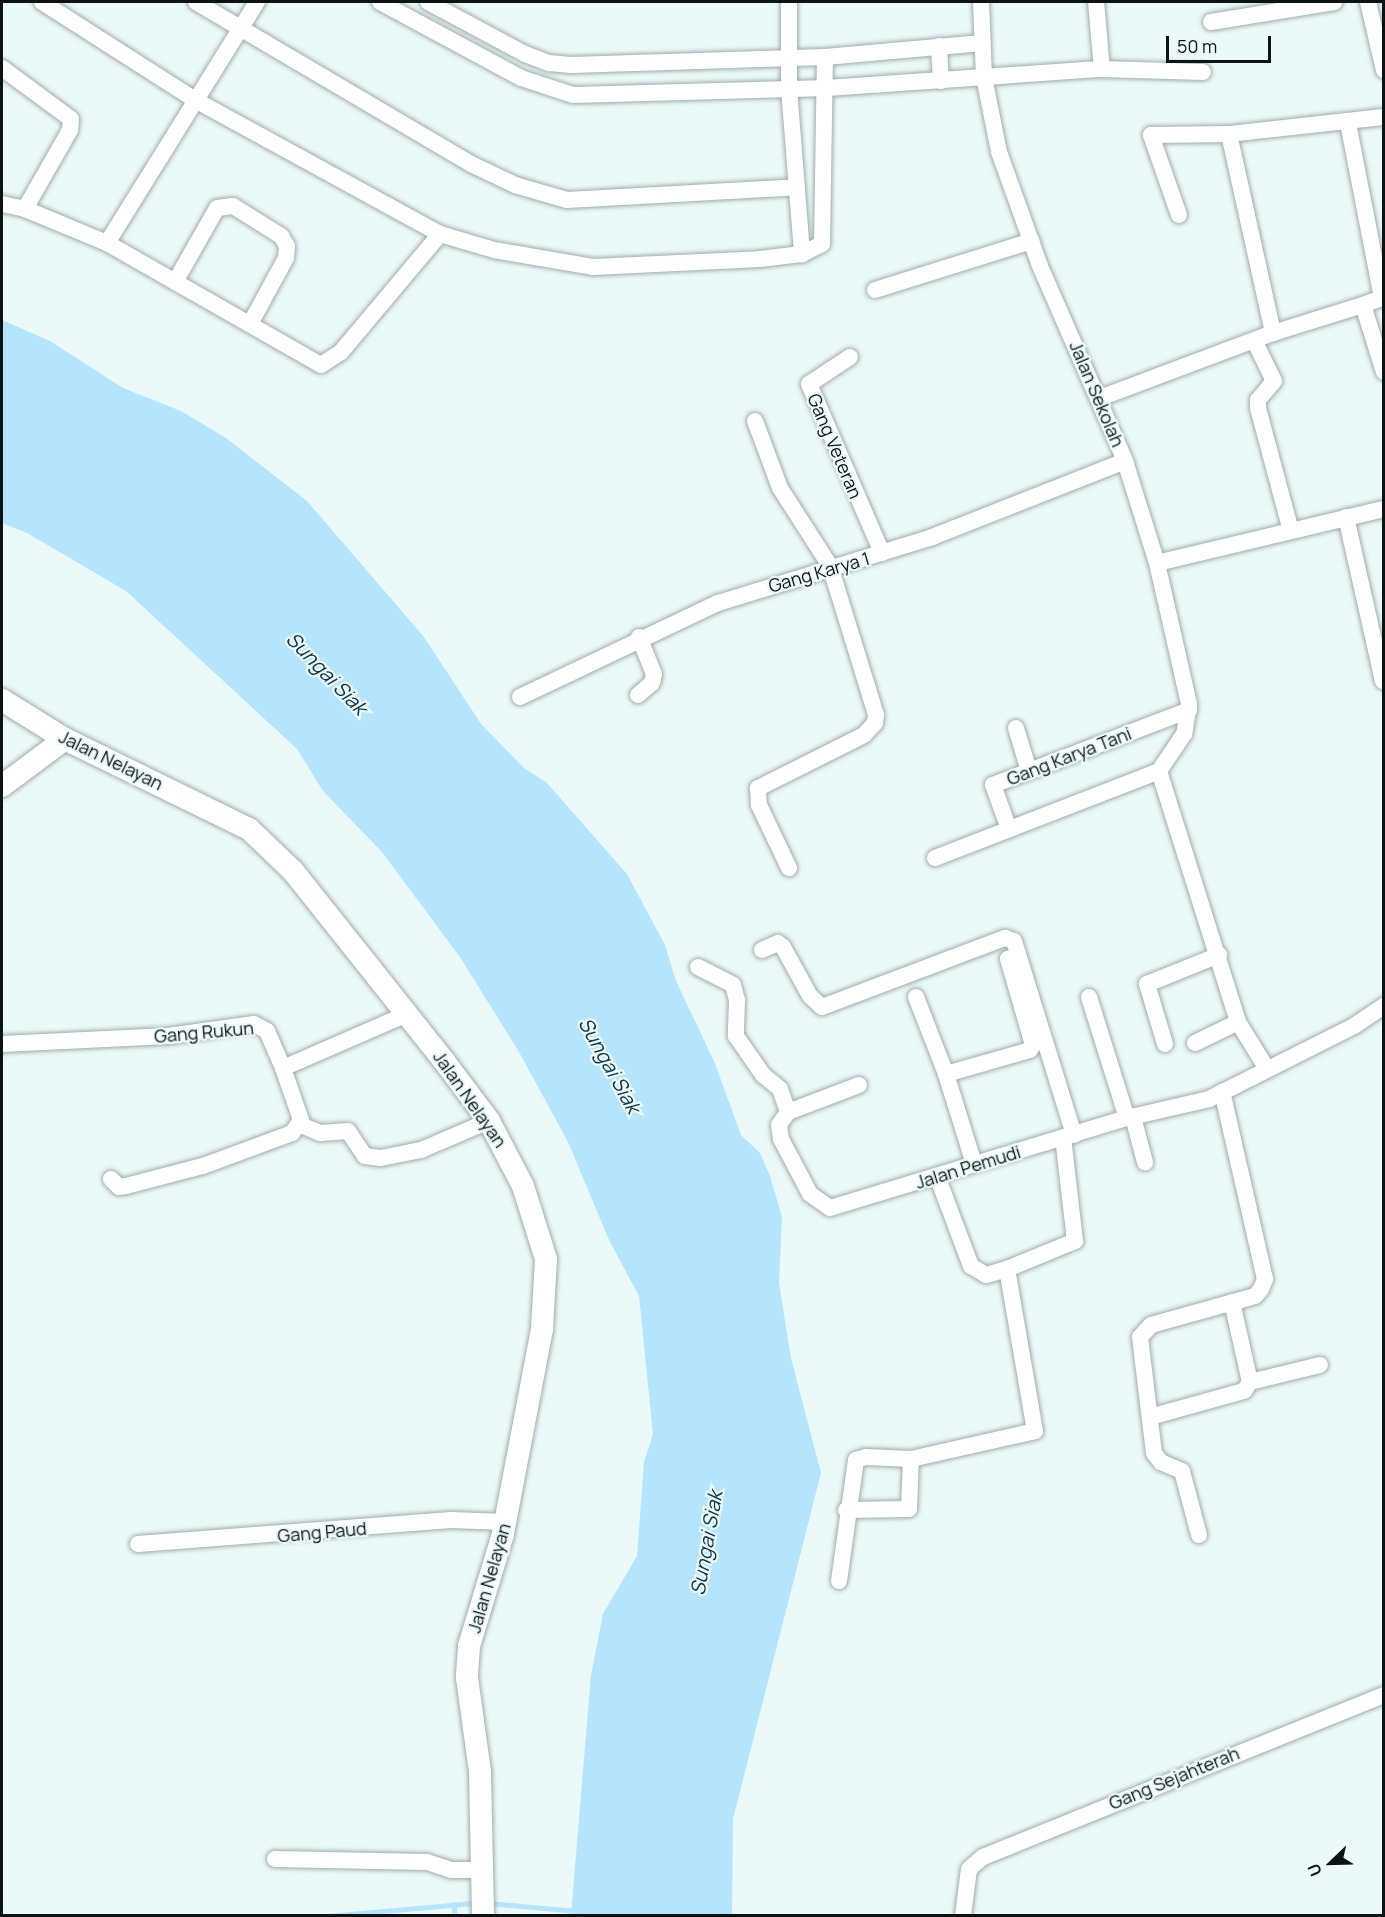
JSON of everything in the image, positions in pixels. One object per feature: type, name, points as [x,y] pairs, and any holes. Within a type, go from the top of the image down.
[{"type":"main road","name":"Jalan Nelayan","points":[[2,700],[65,740],[249,829],[293,871],[489,1121],[523,1186],[546,1259],[542,1329],[506,1522],[469,1646],[467,1678],[480,1772],[483,1915]]},
{"type":"main road","points":[[2,786],[65,740]]},
{"type":"street","points":[[42,2],[197,101],[440,234],[494,250],[593,267],[802,254],[817,249],[824,237],[827,88],[825,57]]},
{"type":"street","points":[[196,2],[471,164],[515,185],[567,200],[797,187]]},
{"type":"street","points":[[107,243],[257,2]]},
{"type":"street","points":[[380,2],[545,88],[573,95],[827,88],[1102,69],[1203,72]]},
{"type":"street","points":[[428,2],[508,46],[549,63],[788,56],[825,57],[982,43]]},
{"type":"street","points":[[789,2],[789,88],[802,254]]},
{"type":"street","name":"Jalan Sekolah","points":[[981,2],[984,77],[999,152],[1031,241],[1125,461],[1157,563],[1189,710]]},
{"type":"street","points":[[1096,2],[1102,69]]},
{"type":"street","points":[[1211,22],[1335,2]]},
{"type":"street","points":[[1368,2],[1383,70]]},
{"type":"street","points":[[939,46],[941,81]]},
{"type":"street","points":[[545,88],[549,63]]},
{"type":"street","points":[[2,71],[71,119],[70,130],[25,209]]},
{"type":"street","points":[[1179,215],[1152,135],[1229,134],[1348,123],[1383,117]]},
{"type":"street","points":[[1100,398],[1255,342],[1273,333],[1382,298],[1348,123]]},
{"type":"street","points":[[1229,134],[1273,333]]},
{"type":"street","points":[[2,204],[25,209],[107,243],[324,365],[341,352],[440,234]]},
{"type":"street","points":[[175,282],[218,208],[233,206],[281,236],[287,246],[286,258],[250,324]]},
{"type":"street","points":[[875,290],[1031,241]]},
{"type":"street","points":[[1363,305],[1383,372]]},
{"type":"street","points":[[1255,342],[1274,381],[1258,400],[1258,408],[1291,531]]},
{"type":"street","name":"Gang Veteran","points":[[850,357],[809,384],[882,553]]},
{"type":"street","points":[[755,421],[780,488],[830,567],[875,723],[864,735],[758,788],[759,805],[789,868]]},
{"type":"street","name":"Gang Karya 1","points":[[520,697],[639,637],[718,603],[882,553],[1125,461]]},
{"type":"street","points":[[1157,563],[1383,509]]},
{"type":"street","points":[[1346,517],[1383,681]]},
{"type":"street","points":[[638,695],[652,683],[654,674],[639,637]]},
{"type":"street","points":[[935,858],[1159,771],[1184,734],[1189,710]]},
{"type":"street","name":"Gang Karya Tani","points":[[1009,829],[993,785],[1189,710]]},
{"type":"street","points":[[1016,728],[1029,771]]},
{"type":"street","points":[[1159,771],[1219,955],[1238,1022],[1267,1069]]},
{"type":"street","points":[[762,950],[778,943],[783,947],[810,996],[822,1007],[1005,938],[1014,941],[1069,1137],[1075,1241],[1007,1269],[986,1275],[971,1266],[937,1176]]},
{"type":"street","points":[[1165,1044],[1147,984],[1219,955]]},
{"type":"street","points":[[946,1074],[1030,1050],[1033,1045],[1008,959]]},
{"type":"street","points":[[698,967],[733,985],[737,1000],[736,1036],[763,1075],[780,1089],[788,1112],[859,1085]]},
{"type":"street","points":[[916,997],[946,1074],[974,1164]]},
{"type":"street","points":[[1089,997],[1145,1162]]},
{"type":"street","name":"Jalan Pemudi","points":[[788,1112],[779,1125],[781,1139],[810,1194],[830,1208],[1130,1118],[1194,1104],[1354,1026],[1383,1006]]},
{"type":"street","points":[[283,1068],[406,1014]]},
{"type":"street","points":[[1195,1043],[1238,1022]]},
{"type":"street","name":"Gang Rukun","points":[[2,1044],[168,1036],[254,1024],[267,1031],[283,1068],[301,1125]]},
{"type":"street","points":[[1199,1535],[1182,1471],[1161,1462],[1154,1453],[1140,1337],[1146,1329],[1255,1296],[1265,1279],[1222,1092]]},
{"type":"street","points":[[111,1179],[119,1187],[203,1166],[292,1133],[301,1125],[320,1133],[348,1131],[366,1156],[381,1158],[420,1150],[489,1121]]},
{"type":"street","points":[[838,1581],[846,1510],[856,1460],[866,1457],[911,1459],[1035,1431],[1007,1269]]},
{"type":"street","points":[[1232,1302],[1250,1382]]},
{"type":"street","points":[[1150,1417],[1244,1391],[1250,1382],[1320,1365]]},
{"type":"street","points":[[846,1510],[909,1509],[911,1459]]},
{"type":"street","name":"Gang Paud","points":[[138,1544],[451,1520],[506,1522]]},
{"type":"street","name":"Gang Sejahterah","points":[[963,1916],[969,1869],[983,1857],[1383,1695]]},
{"type":"street","points":[[275,1859],[427,1862],[484,1878]]},
{"type":"water","name":"Sungai Siak","points":[[2,320],[50,341],[123,388],[181,411],[226,438],[307,501],[424,637],[481,724],[525,769],[546,782],[627,874],[665,945],[676,981],[714,1061],[741,1135],[760,1153],[770,1176],[782,1217],[779,1283],[791,1358],[821,1473],[733,1819],[732,1915],[571,1915],[591,1675],[603,1614],[637,1556],[644,1462],[653,1434],[639,1296],[609,1240],[568,1142],[519,1052],[460,957],[382,852],[323,791],[297,749],[126,591],[27,533],[2,523]]},
{"type":"waterway","points":[[328,1916],[475,1903]]},
{"type":"waterway","points":[[489,1903],[577,1911]]},
{"type":"waterway","points":[[454,1904],[455,1916]]}]
